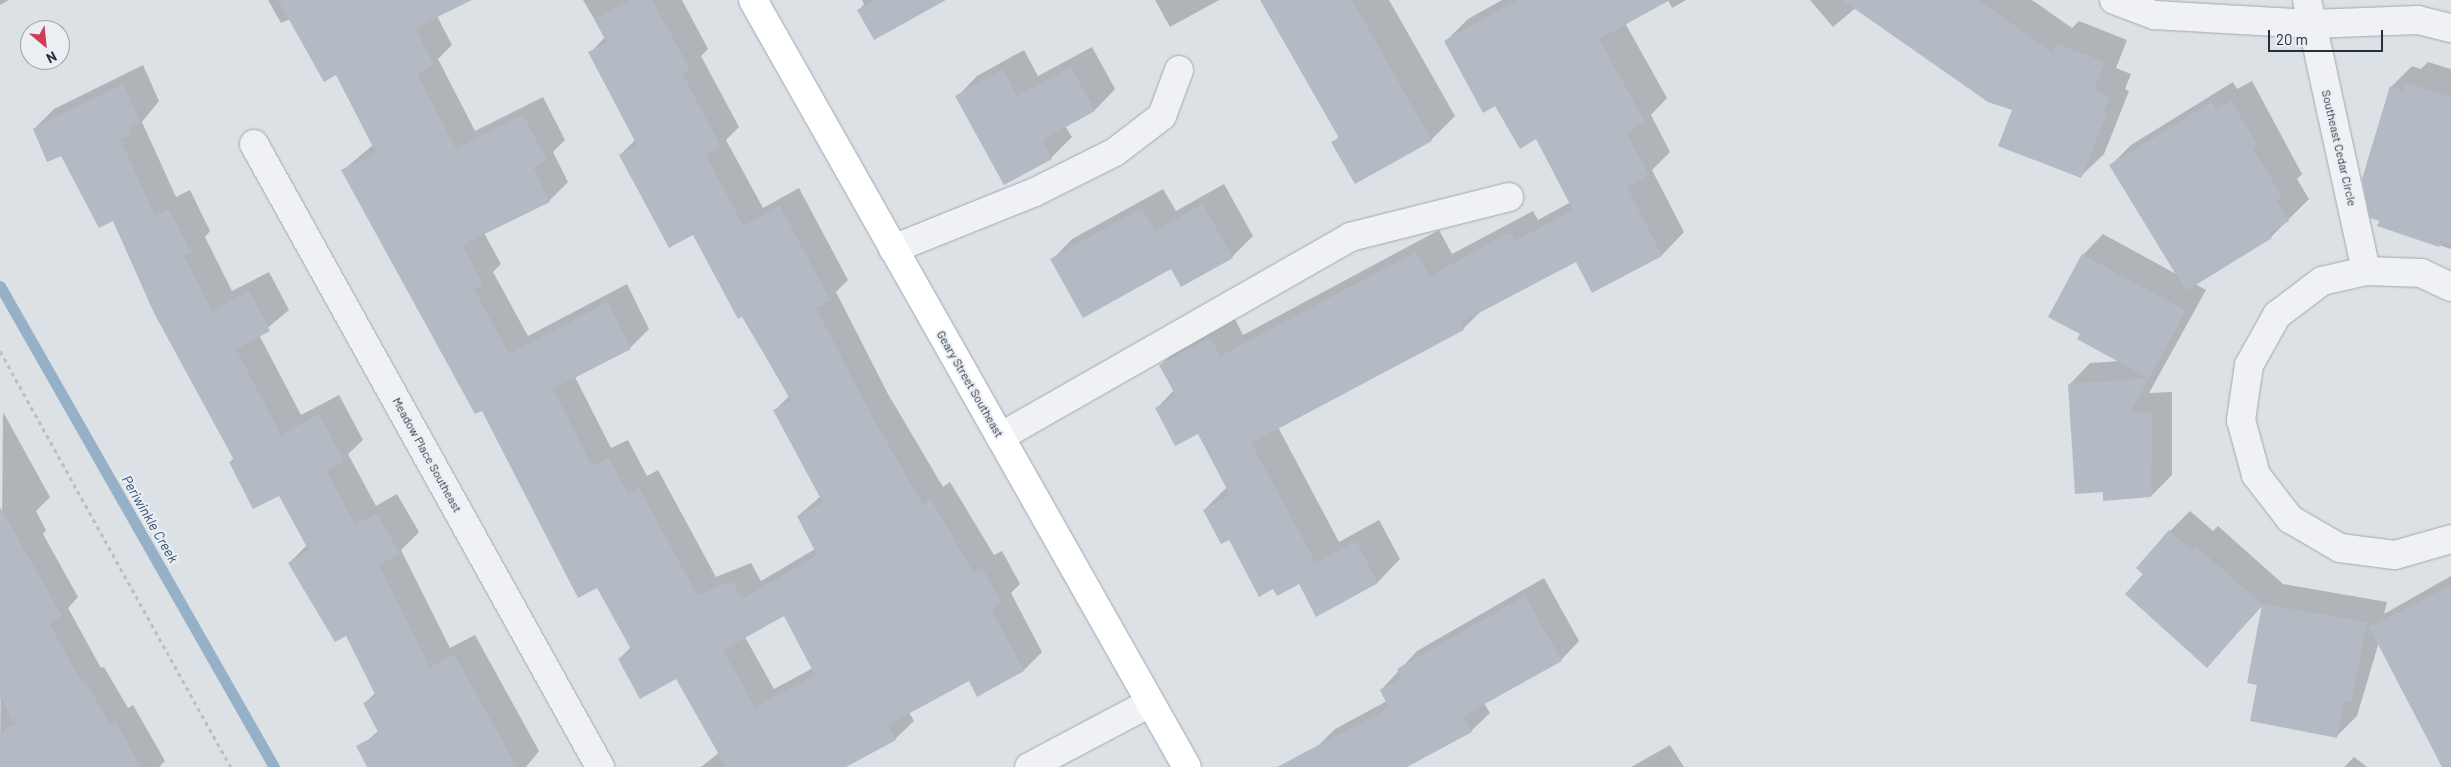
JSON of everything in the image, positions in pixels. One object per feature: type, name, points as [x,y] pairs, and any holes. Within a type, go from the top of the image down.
[{"type":"main road","name":"Geary Street Southeast","points":[[753,0],[1187,767]]},
{"type":"street","points":[[2114,0],[2154,15],[2309,12],[2418,20],[2451,28]]},
{"type":"street","name":"Southeast Cedar Circle","points":[[2309,12],[2366,272]]},
{"type":"street","points":[[893,249],[1035,192],[1114,152],[1162,116],[1179,70]]},
{"type":"street","name":"Meadow Place Southeast","points":[[254,144],[600,767]]},
{"type":"street","points":[[1000,437],[1350,237],[1509,197]]},
{"type":"street","points":[[2451,287],[2421,273],[2366,272],[2322,281],[2277,316],[2249,365],[2241,420],[2256,475],[2290,520],[2340,548],[2396,555],[2451,539]]},
{"type":"street","points":[[1029,767],[1150,703]]},
{"type":"path","points":[[0,351],[231,767]]},
{"type":"building","points":[[278,0],[472,0],[415,28],[434,65],[417,74],[456,149],[523,115],[547,160],[533,167],[550,202],[462,245],[483,284],[474,289],[509,354],[608,302],[631,349],[553,389],[592,466],[609,458],[628,494],[639,488],[697,595],[732,581],[742,599],[817,555],[797,516],[823,503],[773,410],[791,401],[743,316],[738,319],[693,235],[669,248],[619,155],[637,145],[588,52],[607,43],[594,19],[630,0],[652,0],[690,69],[682,73],[721,147],[706,155],[743,226],[780,206],[830,300],[816,308],[870,413],[923,505],[931,500],[974,573],[983,569],[1002,604],[991,609],[1024,671],[977,697],[969,681],[888,725],[896,740],[846,767],[726,767],[676,679],[640,699],[618,659],[632,651],[597,588],[578,598],[482,411],[475,414],[341,170],[376,153],[336,75],[324,82]],"holes":[[[784,616],[815,675],[755,707],[723,650]]]},
{"type":"building","points":[[876,0],[946,0],[874,40],[857,10]]},
{"type":"building","points":[[1260,0],[1352,0],[1432,141],[1355,184],[1331,142],[1339,138]]},
{"type":"building","points":[[1518,0],[1670,0],[1599,39],[1645,122],[1626,133],[1649,175],[1627,187],[1662,256],[1592,293],[1576,262],[1460,323],[1464,330],[1251,443],[1316,563],[1356,541],[1378,583],[1316,617],[1299,584],[1277,596],[1273,589],[1259,597],[1229,540],[1221,544],[1203,510],[1230,495],[1198,434],[1175,446],[1155,408],[1176,396],[1159,365],[1210,337],[1220,356],[1416,252],[1430,276],[1510,232],[1515,241],[1573,210],[1536,139],[1520,149],[1495,106],[1483,113],[1444,41]]},
{"type":"building","points":[[1842,0],[1978,0],[2052,52],[2056,43],[2105,62],[2094,90],[2110,97],[2103,112],[2107,113],[2081,178],[1998,146],[2012,110],[1988,102]]},
{"type":"building","points":[[1071,67],[1095,111],[1042,140],[1052,159],[1004,185],[955,96],[1003,69],[1017,96]]},
{"type":"building","points":[[2406,82],[2451,97],[2451,244],[2441,241],[2439,247],[2377,226],[2380,221],[2370,218],[2362,179],[2390,86],[2403,91]]},
{"type":"building","points":[[123,84],[140,122],[128,127],[132,134],[120,139],[155,216],[169,209],[191,252],[184,256],[212,311],[249,291],[270,331],[236,349],[281,435],[319,414],[344,461],[326,470],[355,525],[377,513],[400,554],[379,565],[430,667],[454,654],[517,767],[367,767],[356,746],[379,734],[363,703],[376,696],[346,636],[335,642],[288,563],[309,551],[279,496],[253,509],[229,462],[234,460],[154,313],[113,221],[99,228],[61,156],[47,162],[33,129]]},
{"type":"building","points":[[2231,101],[2258,146],[2253,149],[2282,196],[2276,200],[2289,221],[2269,233],[2272,238],[2186,291],[2109,165],[2212,102],[2216,109]]},
{"type":"building","points":[[1203,204],[1233,258],[1181,287],[1171,269],[1083,318],[1050,259],[1142,208],[1155,231]]},
{"type":"building","points":[[2082,254],[2186,311],[2130,413],[2152,412],[2151,497],[2103,501],[2103,492],[2075,494],[2068,384],[2148,378],[2077,339],[2080,334],[2048,317]]},
{"type":"building","points":[[0,507],[62,616],[49,623],[83,685],[86,683],[110,724],[115,721],[141,767],[0,767],[0,733],[15,724],[0,697]]},
{"type":"building","points":[[2169,530],[2192,551],[2196,546],[2262,604],[2367,622],[2351,702],[2344,701],[2337,738],[2250,721],[2257,685],[2247,683],[2262,605],[2207,668],[2125,594],[2143,574],[2136,568]]},
{"type":"building","points":[[2451,585],[2451,767],[2442,767],[2369,627]]},
{"type":"building","points":[[1525,596],[1562,661],[1463,716],[1472,732],[1407,767],[1277,767],[1389,708],[1380,690],[1402,678],[1397,669]]},
{"type":"waterway","name":"Periwinkle Creek","points":[[0,286],[274,767]]}]
